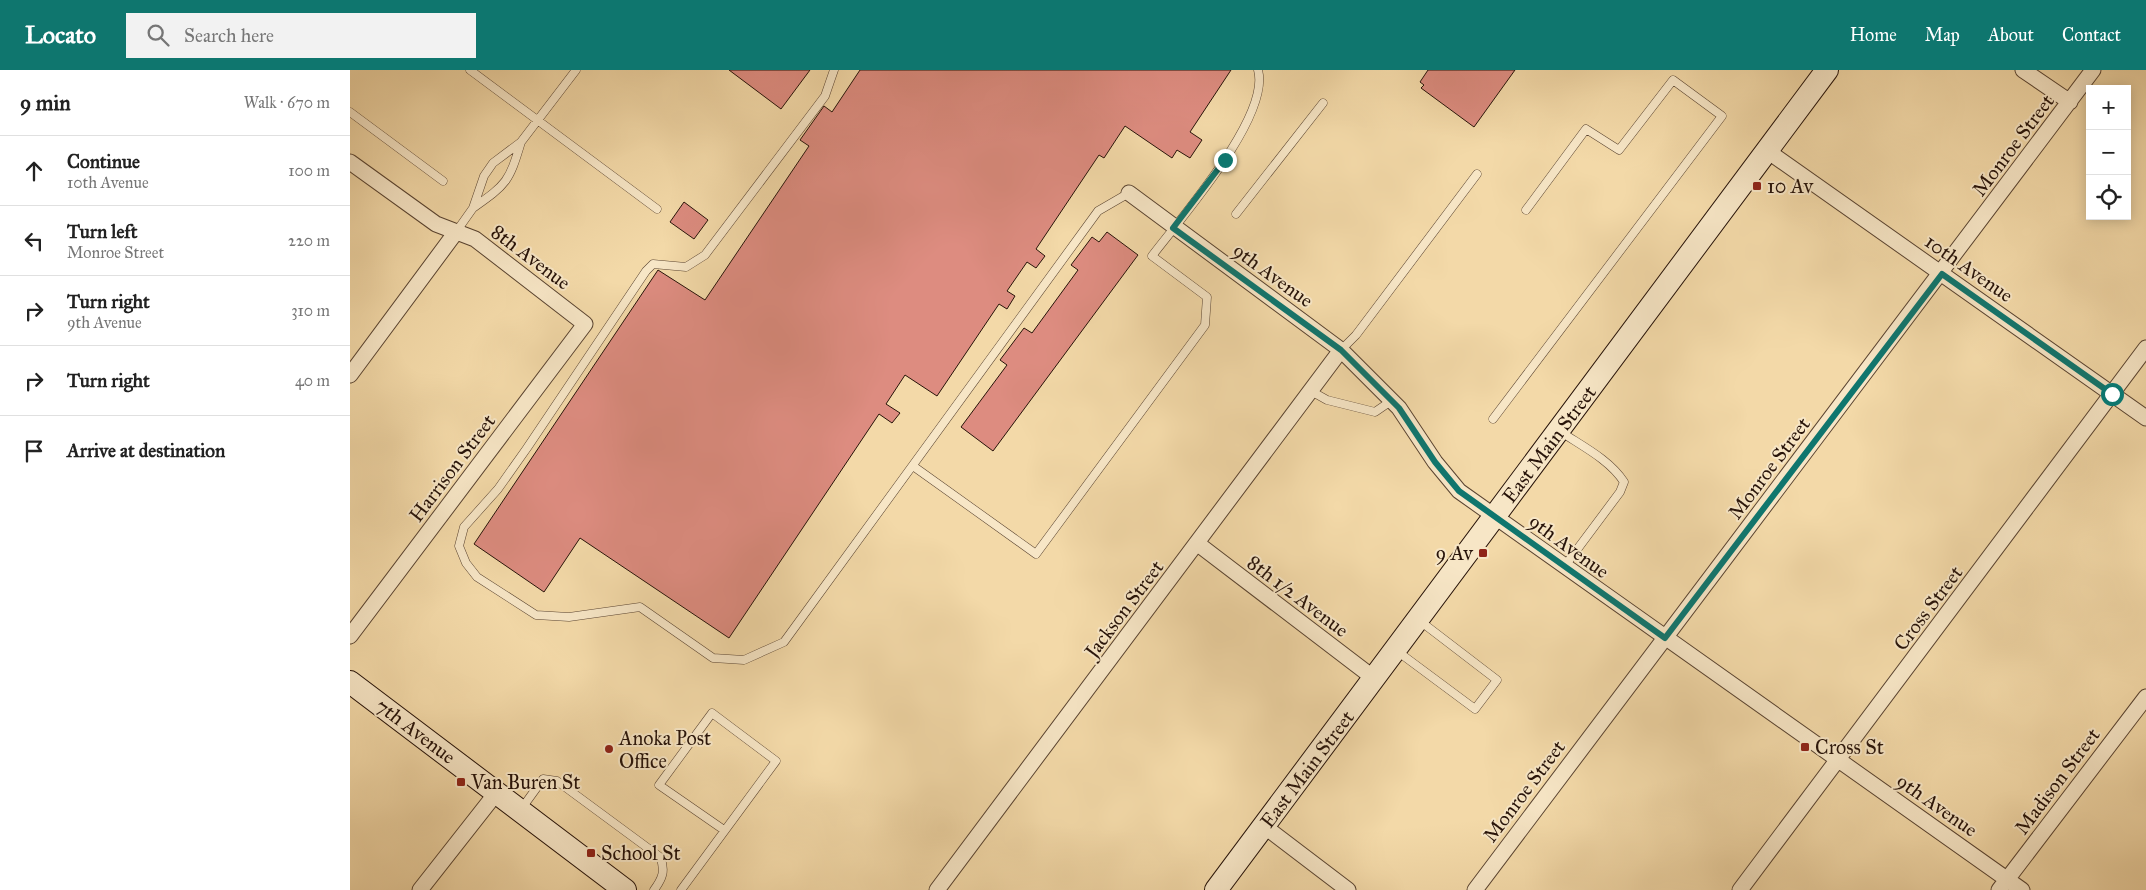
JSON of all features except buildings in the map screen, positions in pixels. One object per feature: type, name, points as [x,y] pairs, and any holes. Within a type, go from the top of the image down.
[{"type":"main road","name":"East Main Street","points":[[1216,890],[1769,152],[1828,70]]},
{"type":"main road","name":"7th Avenue","points":[[350,682],[498,792],[625,890]]},
{"type":"street","points":[[2023,70],[2070,102]]},
{"type":"street","name":"Monroe Street","points":[[1475,890],[1942,274],[2093,70]]},
{"type":"street","name":"10th Avenue","points":[[1769,152],[2146,418]]},
{"type":"street","name":"8th Avenue","points":[[350,162],[436,224],[475,238],[585,324]]},
{"type":"street","name":"9th Avenue","points":[[1129,193],[1173,228],[1341,350],[1391,401],[1435,462],[1459,491],[1839,761],[2003,885],[2022,890]]},
{"type":"street","points":[[350,375],[456,232]]},
{"type":"street","name":"Harrison Street","points":[[350,636],[585,324]]},
{"type":"street","name":"Cross Street","points":[[1740,890],[1839,761],[2146,348]]},
{"type":"street","name":"Jackson Street","points":[[937,890],[1198,544],[1341,350]]},
{"type":"street","name":"8th 1/2 Avenue","points":[[1198,544],[1375,679]]},
{"type":"street","name":"Madison Street","points":[[2003,885],[2146,697]]},
{"type":"street","points":[[420,890],[498,792]]},
{"type":"street","points":[[1264,826],[1348,890]]},
{"type":"lane","points":[[470,70],[657,209]]},
{"type":"lane","points":[[456,232],[473,208],[488,169],[521,142],[576,70]]},
{"type":"lane","points":[[834,70],[825,96],[705,255],[686,267],[653,264],[646,271],[498,489],[464,527],[459,546],[466,563],[478,577],[536,615],[569,617],[640,607],[712,658],[744,660],[784,642],[1098,211],[1129,193]]},
{"type":"lane","points":[[913,466],[1036,554],[1204,324],[1207,297],[1152,256],[1214,176],[1229,152],[1255,105],[1260,79],[1258,70]]},
{"type":"lane","points":[[1493,418],[1722,116],[1673,80],[1619,150],[1586,128],[1526,210]]},
{"type":"lane","points":[[1236,214],[1323,103]]},
{"type":"lane","points":[[350,112],[443,181]]},
{"type":"lane","points":[[473,208],[500,189],[512,174],[521,142]]},
{"type":"lane","points":[[1341,350],[1361,329],[1477,174]]},
{"type":"lane","points":[[1311,392],[1328,400],[1375,412],[1391,401]]},
{"type":"lane","points":[[1560,431],[1619,474],[1624,482],[1620,492],[1564,567]]},
{"type":"lane","points":[[1396,651],[1475,709],[1497,680],[1418,620]]},
{"type":"lane","points":[[682,890],[776,761],[712,713],[659,784],[724,830]]},
{"type":"lane","points":[[520,810],[543,778],[557,781],[660,857],[664,866],[663,875],[654,890]]},
{"type":"place","name":"10 Av","points":[[1757,186]]},
{"type":"place","name":"9 Av","points":[[1483,553]]},
{"type":"place","name":"Cross St","points":[[1805,747]]},
{"type":"place","name":"Anoka Post Office","points":[[609,749]]},
{"type":"place","name":"Van Buren St","points":[[461,782]]},
{"type":"place","name":"School St","points":[[591,853]]},
{"type":"route","points":[[1225,160],[1173,228],[1341,350],[1399,408],[1435,462],[1459,491],[1665,638],[1942,274],[2112,394]]}]
